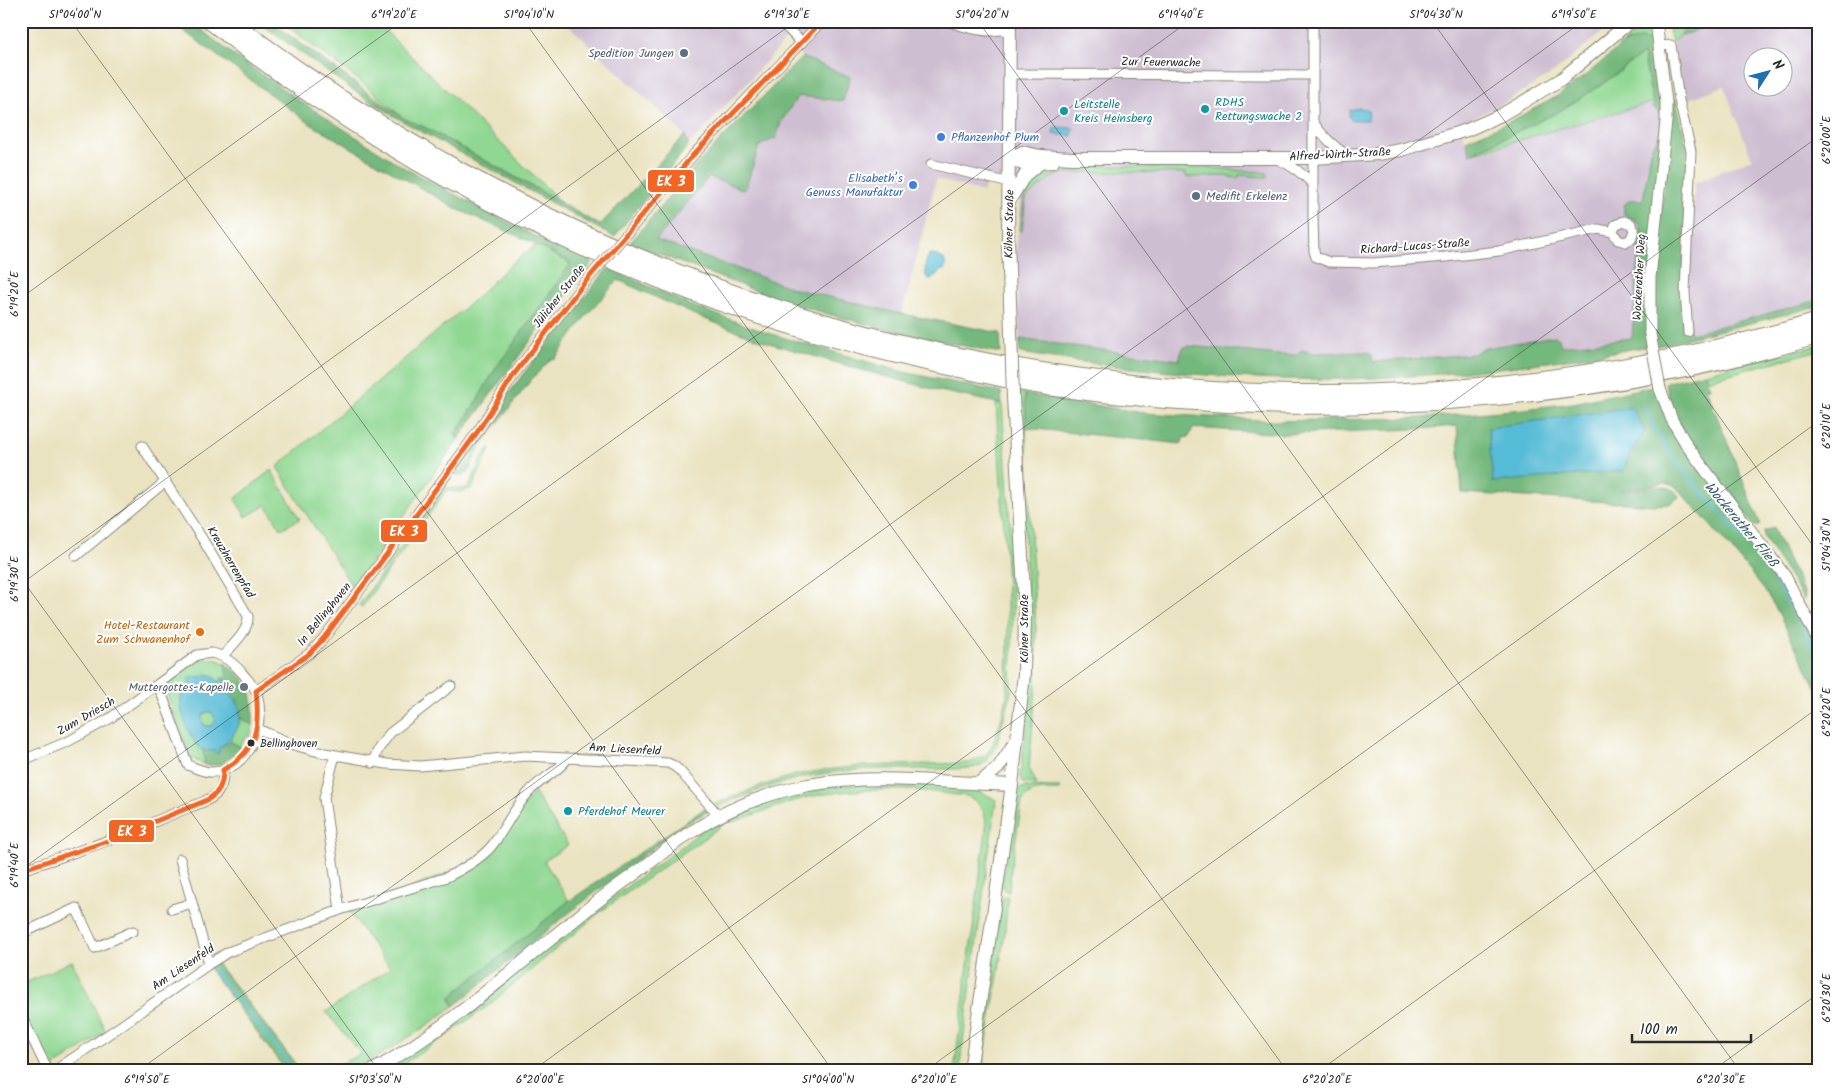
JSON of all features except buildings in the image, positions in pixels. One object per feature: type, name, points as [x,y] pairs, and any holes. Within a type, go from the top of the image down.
[{"type":"highway","points":[[210,21],[318,100],[384,143],[432,172],[508,213],[569,242],[682,290],[779,323],[914,360],[1044,386],[1191,402],[1264,406],[1418,404],[1540,393],[1629,380],[1714,363],[1819,335]]},
{"type":"highway","points":[[232,21],[344,100],[440,160],[514,200],[624,250],[688,277],[782,310],[924,348],[1044,372],[1118,382],[1258,392],[1343,393],[1414,391],[1537,380],[1626,366],[1773,334],[1819,321]]},
{"type":"main road","name":"Alfred-Wirth-Straße","points":[[1010,158],[1022,152],[1041,156],[1072,158],[1313,158],[1378,154],[1424,144],[1467,130],[1501,115],[1560,80],[1631,21]]},
{"type":"main road","name":"Kölner Straße","points":[[970,1071],[1012,785],[1024,674],[1025,609],[1013,397],[1008,246],[1010,26]]},
{"type":"main road","name":"Alfred-Wirth-Straße","points":[[1010,158],[1022,164],[1040,164],[1072,158]]},
{"type":"main road","points":[[1009,202],[1025,174],[1040,164]]},
{"type":"main road","points":[[979,782],[998,768],[1017,740]]},
{"type":"main road","points":[[372,1071],[447,1022],[625,880],[692,831],[719,816],[774,794],[828,782],[884,779],[1012,785]]},
{"type":"street","points":[[780,21],[801,42]]},
{"type":"street","name":"Jülicher Straße","points":[[363,587],[478,431],[515,373],[581,287],[694,154],[822,21]]},
{"type":"street","points":[[947,21],[964,28],[991,31],[1010,26]]},
{"type":"street","name":"Richard-Lucas-Straße","points":[[1312,21],[1312,184],[1314,251],[1316,257],[1329,262],[1373,263],[1445,257],[1499,251],[1598,229],[1613,232]]},
{"type":"street","name":"Wockerather Weg","points":[[1656,21],[1666,103],[1666,121],[1650,278],[1650,334],[1660,389],[1672,420],[1688,447],[1785,576],[1819,642]]},
{"type":"street","points":[[1660,46],[1671,45],[1679,100],[1691,151],[1685,292],[1688,332]]},
{"type":"street","name":"Zur Feuerwache","points":[[1010,74],[1313,75]]},
{"type":"street","points":[[1312,122],[1322,136],[1348,156]]},
{"type":"street","points":[[1274,158],[1303,173],[1312,184]]},
{"type":"street","name":"Kölner Straße","points":[[931,164],[1010,183]]},
{"type":"street","name":"Kreuzherrenpfad","points":[[142,446],[203,540],[248,616],[248,623],[245,629],[223,656]]},
{"type":"street","points":[[76,556],[166,481]]},
{"type":"street","name":"In Bellinghoven","points":[[256,691],[309,654],[363,587]]},
{"type":"street","points":[[212,653],[223,656],[236,666],[256,691],[259,712],[258,729],[253,744],[244,756],[232,766],[210,772],[188,765],[158,684],[197,655],[212,653]]},
{"type":"street","name":"Zum Driesch","points":[[21,761],[69,741],[109,719],[158,684]]},
{"type":"street","points":[[372,762],[390,733],[451,686]]},
{"type":"street","name":"Am Liesenfeld","points":[[258,729],[294,744],[336,755],[372,762],[420,766],[525,756],[668,763],[679,770],[719,816]]},
{"type":"street","points":[[336,755],[324,798],[340,910]]},
{"type":"street","name":"Am Liesenfeld","points":[[54,1071],[228,952],[340,910],[447,877],[461,870],[493,845],[528,793],[567,759]]},
{"type":"street","points":[[21,870],[73,854],[140,829],[206,800],[217,793],[223,782],[223,770]]},
{"type":"street","points":[[180,859],[208,964]]},
{"type":"street","points":[[172,909],[192,903]]},
{"type":"street","points":[[21,934],[76,908],[95,948],[133,931]]},
{"type":"street","points":[[21,1015],[48,1071]]},
{"type":"shaded area","points":[[564,21],[1616,21],[1553,73],[1507,101],[1460,125],[1470,154],[1653,102],[1654,108],[1664,118],[1632,347],[1324,376],[1020,348],[1016,253],[1021,201],[998,187],[986,184],[983,192],[936,179],[902,314],[795,289],[656,240],[709,177],[745,190],[759,146],[776,138],[781,122],[798,96],[843,101],[850,77],[802,57],[786,40],[688,146],[685,135]]},
{"type":"shaded area","points":[[1718,21],[1819,21],[1819,300],[1691,334],[1688,292],[1695,182],[1752,159],[1724,86],[1684,101],[1672,42],[1681,35]]},
{"type":"green space","points":[[170,21],[190,21],[235,56],[300,101],[408,170],[542,240],[593,262],[533,337],[459,438],[456,437],[456,433],[496,368],[571,263],[527,240],[457,209],[312,125]]},
{"type":"green space","points":[[257,21],[270,21],[403,118],[424,127],[600,225],[685,135],[688,146],[614,237],[404,122],[350,88]]},
{"type":"green space","points":[[280,21],[332,21],[340,26],[348,21],[375,21],[561,202],[424,127],[403,118],[365,85]]},
{"type":"green space","points":[[1667,21],[1688,21],[1681,35],[1672,42]]},
{"type":"green space","points":[[1688,21],[1718,21],[1681,35]]},
{"type":"green space","points":[[1644,25],[1649,27],[1654,40],[1627,42],[1621,45]]},
{"type":"green space","points":[[1639,39],[1654,40],[1664,118],[1654,108],[1643,54],[1601,85],[1558,112],[1470,154],[1466,140],[1511,121],[1556,97],[1590,72],[1621,45]]},
{"type":"green space","points":[[1643,53],[1653,102],[1470,154],[1558,112],[1601,85]]},
{"type":"green space","points":[[802,57],[850,77],[843,101],[798,96],[781,122],[776,138],[759,146],[745,190],[709,177],[656,240],[795,289],[902,314],[1000,333],[1001,353],[900,332],[801,306],[736,284],[630,243],[696,165]]},
{"type":"green space","points":[[1670,100],[1676,100],[1687,147],[1683,299],[1691,334],[1819,300],[1819,306],[1657,346],[1653,316],[1654,285],[1667,153]]},
{"type":"green space","points":[[1662,132],[1649,346],[1502,368],[1402,377],[1353,379],[1253,378],[1195,374],[1107,365],[1020,353],[1020,339],[1179,360],[1183,348],[1189,346],[1280,355],[1297,355],[1301,350],[1314,353],[1367,352],[1372,355],[1373,362],[1474,354],[1481,349],[1554,336],[1559,339],[1561,346],[1632,338],[1641,224],[1624,214],[1624,205],[1630,200],[1643,200],[1652,146]]},
{"type":"green space","points":[[1116,166],[1225,169],[1267,173],[1267,177],[1239,175],[1238,178],[1224,176],[1186,177],[1186,173],[1062,173],[1050,178],[1026,198],[1022,231],[1020,231],[1025,192],[1044,177],[1057,170],[1071,167]]},
{"type":"green space","points":[[536,245],[571,264],[496,368],[456,433],[456,436],[459,438],[353,588],[277,467],[474,300],[508,267]]},
{"type":"green space","points":[[608,268],[695,307],[768,333],[903,372],[1001,392],[1002,404],[940,391],[766,342],[697,316],[618,280],[586,316],[555,359],[552,358],[531,380],[481,445],[468,472],[464,476],[458,476],[455,473],[455,469],[462,457],[524,373]]},
{"type":"green space","points":[[1819,345],[1819,350],[1707,380],[1705,373]]},
{"type":"green space","points":[[1705,373],[1710,388],[1706,389],[1759,521],[1760,525],[1758,526],[1754,526],[1704,463],[1676,418],[1665,383]]},
{"type":"green space","points":[[1654,386],[1783,581],[1819,652],[1819,694],[1778,612],[1765,591],[1729,546],[1675,486],[1666,483],[1619,491],[1662,487],[1674,490],[1679,497],[1669,504],[1655,505],[1462,493],[1457,426],[1285,434],[1193,428],[1189,437],[1183,438],[1182,444],[1026,428],[1025,394],[1144,413],[1275,421],[1419,418],[1524,409],[1573,403]]},
{"type":"green space","points":[[1019,392],[1025,394],[1036,628],[1036,689],[1029,768],[1037,784],[1023,783],[1020,777],[1027,720],[1030,663]]},
{"type":"green space","points":[[996,403],[1002,404],[1013,607],[1011,693],[997,744],[992,754],[987,761],[971,768],[881,769],[813,775],[770,786],[715,808],[712,805],[795,775],[861,766],[969,763],[986,755],[993,744],[1007,696],[1006,562]]},
{"type":"green space","points":[[491,447],[472,488],[462,492],[446,491],[362,607],[359,605],[443,489],[466,488],[469,486],[483,455]]},
{"type":"green space","points":[[271,470],[300,519],[281,529],[266,505],[246,517],[235,499]]},
{"type":"green space","points":[[1773,528],[1805,595],[1804,600],[1764,537],[1764,531]]},
{"type":"green space","points":[[205,659],[215,659],[225,663],[227,676],[224,679],[222,678],[221,682],[205,676],[189,678],[190,683],[181,704],[186,724],[194,741],[203,750],[205,765],[191,758],[165,688],[177,674]]},
{"type":"green space","points":[[225,663],[241,677],[250,689],[253,704],[253,725],[240,718],[237,701],[227,688],[224,679],[227,676]]},
{"type":"green space","points":[[206,712],[212,712],[216,719],[212,726],[206,726],[202,722],[202,716]]},
{"type":"green space","points":[[240,718],[253,725],[250,736],[247,736],[240,745],[241,748],[230,741]]},
{"type":"green space","points":[[230,741],[241,748],[221,765],[205,765],[203,750],[215,751],[217,754],[219,753],[218,749]]},
{"type":"green space","points":[[888,783],[973,790],[996,800],[959,1071],[954,1071],[986,830],[985,815],[979,804],[968,796],[939,792],[880,790],[840,792],[786,803],[732,822],[728,818],[780,797],[831,786]]},
{"type":"green space","points":[[1026,787],[1061,788],[1059,790],[1034,792],[1022,802],[1009,892],[1004,890],[1002,884],[1019,789]]},
{"type":"green space","points":[[534,792],[568,845],[544,861],[569,901],[450,998],[454,1006],[423,1028],[351,1071],[325,1071],[361,1054],[326,1012],[390,968],[347,909],[400,893],[479,860]]},
{"type":"green space","points":[[707,807],[710,810],[681,826],[565,916],[454,1006],[450,998],[457,991],[569,901]]},
{"type":"green space","points":[[721,820],[724,824],[600,912],[489,1005],[393,1071],[380,1071],[709,825]]},
{"type":"green space","points":[[1008,897],[1004,939],[982,1071],[974,1071],[1002,899]]},
{"type":"green space","points":[[72,961],[106,1032],[54,1067],[48,1065],[21,1007],[21,985]]},
{"type":"green space","points":[[216,962],[301,1071],[286,1071],[208,967]]},
{"type":"water","points":[[1367,109],[1368,120],[1351,120],[1349,116],[1350,110]]},
{"type":"water","points":[[1054,127],[1073,128],[1072,136],[1053,134]]},
{"type":"water","points":[[930,253],[944,259],[946,266],[944,270],[931,279],[927,278],[925,272],[926,262]]},
{"type":"water","points":[[1632,407],[1645,431],[1630,454],[1623,471],[1493,482],[1488,428]]},
{"type":"water","points":[[207,674],[214,676],[220,682],[222,677],[228,690],[237,701],[239,708],[240,715],[237,728],[229,740],[218,749],[219,753],[217,754],[215,751],[203,750],[195,742],[181,709],[182,695],[190,683],[189,678]],"holes":[[[212,712],[216,721],[210,726],[203,725],[202,718],[204,713]]]},
{"type":"waterway","name":"Wockerather Fließ","points":[[1643,405],[1660,438],[1681,468],[1762,560],[1803,627],[1819,661]]},
{"type":"waterway","points":[[213,969],[295,1071]]},
{"type":"transit line","points":[[256,691],[309,654],[323,639],[444,478],[478,431],[515,373],[581,287],[694,154],[822,21]]},
{"type":"transit line","points":[[223,770],[243,755],[254,737],[257,716],[256,691]]},
{"type":"transit line","points":[[21,870],[102,843],[205,801],[217,792],[222,780],[223,770]]},
{"type":"place","name":"Spedition Jungen","points":[[684,53]]},
{"type":"place","name":"RDHS Rettungswache 2","points":[[1205,109]]},
{"type":"place","name":"Leitstelle Kreis Heinsberg","points":[[1064,111]]},
{"type":"place","name":"Pflanzenhof Plum","points":[[941,137]]},
{"type":"place","name":"Elisabeth’s Genuss Manufaktur","points":[[913,185]]},
{"type":"place","name":"Medifit Erkelenz","points":[[1196,196]]},
{"type":"place","name":"Hotel-Restaurant Zum Schwanenhof","points":[[200,632]]},
{"type":"place","name":"Muttergottes-Kapelle","points":[[244,687]]},
{"type":"place","name":"Bellinghoven","points":[[251,743]]},
{"type":"place","name":"Pferdehof Meurer","points":[[568,811]]}]
